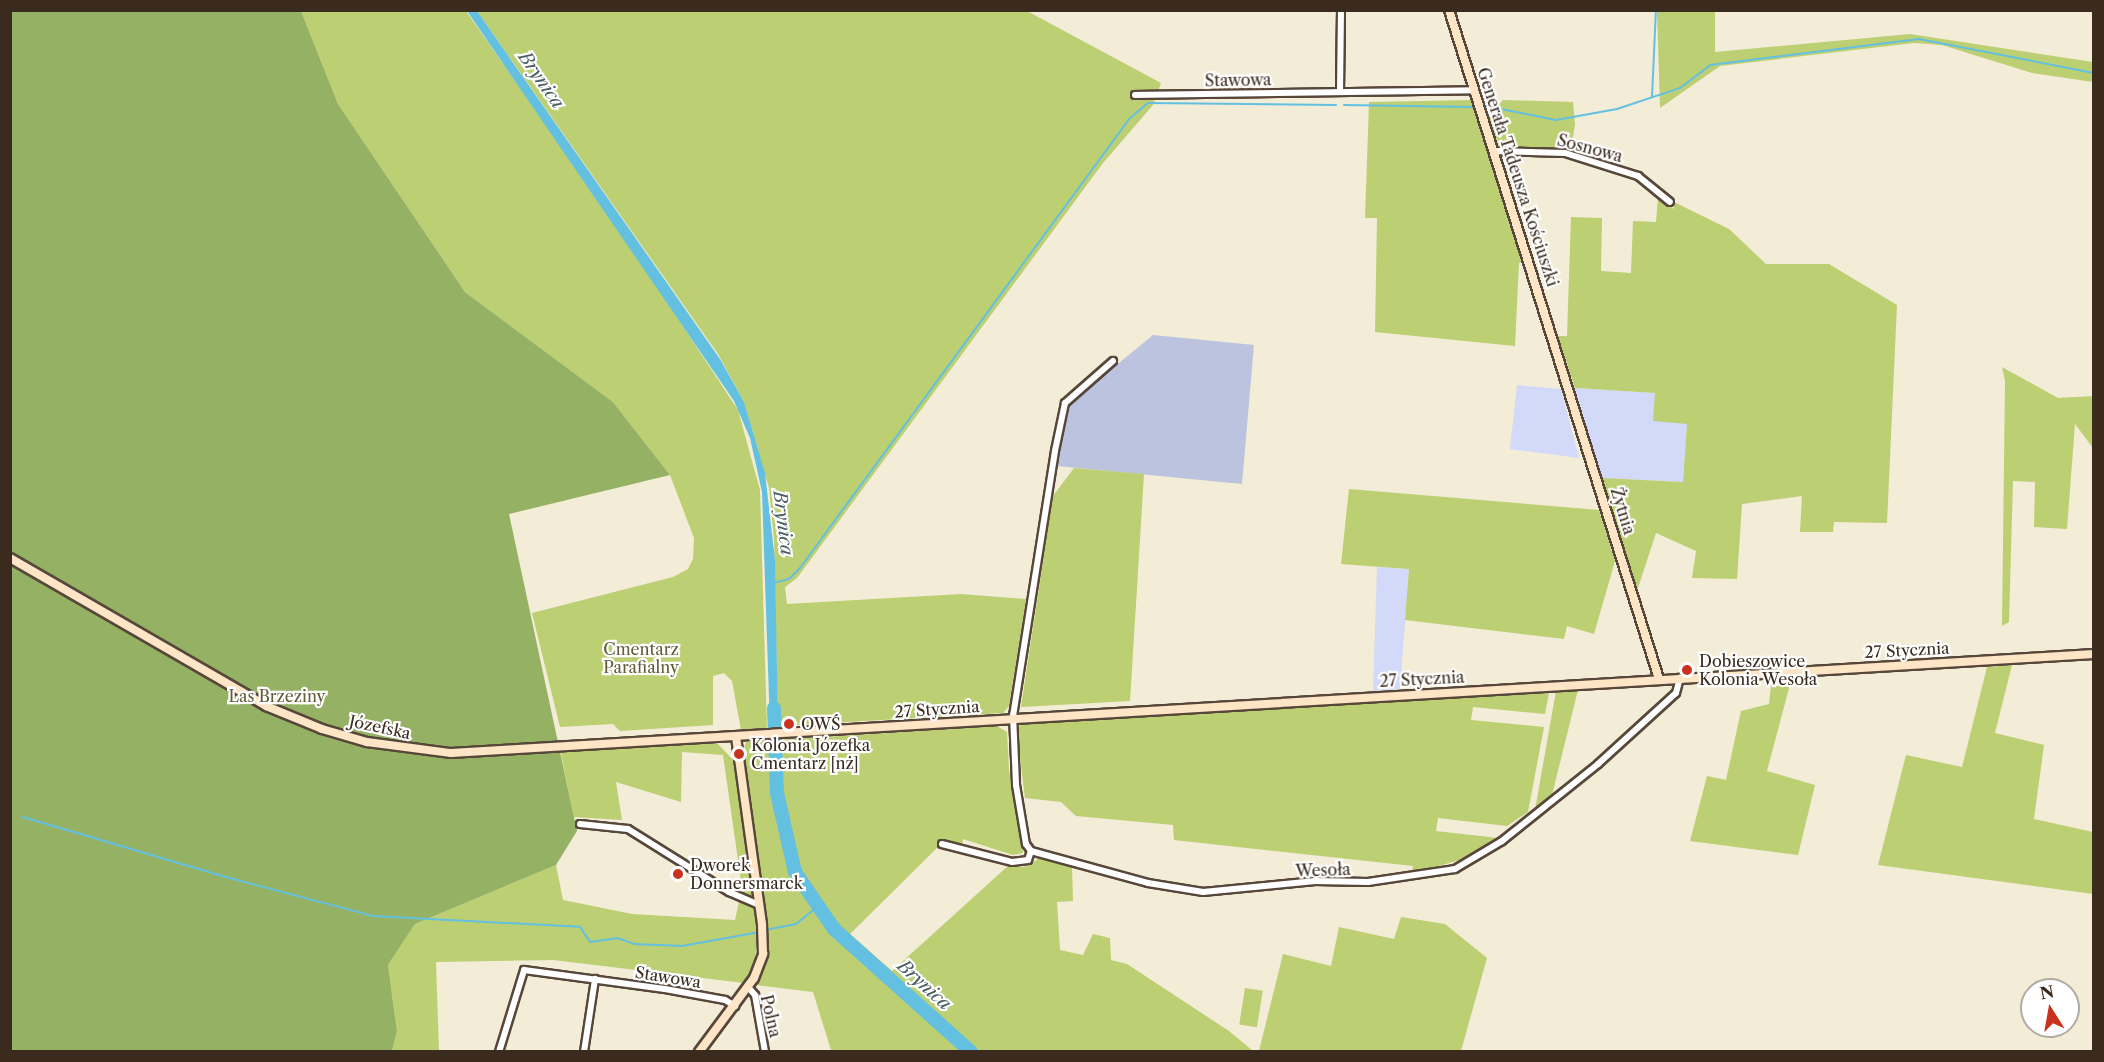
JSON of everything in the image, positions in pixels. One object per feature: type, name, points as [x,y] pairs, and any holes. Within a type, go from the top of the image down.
[{"type":"street","points":[[1340,92],[1341,10]]},
{"type":"street","name":"Generała Tadeusza Kościuszki","points":[[1449,10],[1558,352]]},
{"type":"street","name":"Stawowa","points":[[1135,95],[1474,90]]},
{"type":"street","name":"Sosnowa","points":[[1494,151],[1564,153],[1638,176],[1670,202]]},
{"type":"street","name":"Żytnia","points":[[1558,352],[1659,679]]},
{"type":"street","points":[[942,844],[1012,862],[1028,860],[1032,851],[1026,844],[1016,785],[1013,719],[1065,403],[1113,362]]},
{"type":"street","name":"Józefska","points":[[10,558],[266,706],[322,729],[368,742],[451,753],[758,736]]},
{"type":"street","name":"27 Stycznia","points":[[758,736],[2094,654]]},
{"type":"street","name":"Wesoła","points":[[1032,851],[1148,883],[1203,892],[1315,881],[1368,882],[1455,869],[1502,841],[1598,764],[1676,693],[1680,678]]},
{"type":"street","points":[[699,1052],[748,987],[761,963],[764,938],[736,737]]},
{"type":"street","points":[[580,824],[628,829],[729,892],[759,905]]},
{"type":"street","name":"Stawowa","points":[[499,1052],[519,975],[531,969],[725,1000],[735,1005]]},
{"type":"street","points":[[584,1052],[595,979]]},
{"type":"street","name":"Polna","points":[[748,987],[755,994],[765,1052]]},
{"type":"shaded area","points":[[1153,335],[1254,345],[1242,484],[1057,466],[1068,405]]},
{"type":"shaded area","points":[[1517,385],[1561,389],[1579,458],[1510,449]]},
{"type":"shaded area","points":[[1575,388],[1655,393],[1687,424],[1683,482],[1602,478]]},
{"type":"shaded area","points":[[1377,567],[1409,569],[1400,689],[1373,691]]},
{"type":"green space","name":"Las Brzeziny","points":[[10,11],[301,11],[338,104],[465,292],[613,402],[670,475],[509,514],[577,831],[556,865],[415,924],[388,965],[397,1031],[392,1051],[11,1051]]},
{"type":"green space","name":"Cmentarz Parafialny","points":[[301,11],[466,11],[621,232],[738,410],[760,490],[767,729],[741,730],[732,681],[724,673],[713,676],[713,725],[620,731],[613,724],[560,727],[532,613],[673,577],[688,569],[693,559],[694,538],[670,475],[613,402],[465,292],[338,104]]},
{"type":"green space","points":[[477,11],[1027,11],[1161,83],[1153,105],[1103,163],[797,578],[785,587],[787,604],[961,594],[1026,599],[1009,706],[1003,713],[778,726],[774,539],[769,488],[744,402],[718,354]]},
{"type":"green space","points":[[1657,11],[1715,11],[1715,52],[1910,34],[2093,62],[2093,82],[2032,73],[1942,45],[1914,43],[1720,66],[1660,108]]},
{"type":"green space","points":[[1472,100],[1523,261],[1519,263],[1515,346],[1375,332],[1377,218],[1365,218],[1369,102]]},
{"type":"green space","points":[[1503,100],[1573,102],[1575,124],[1571,150],[1499,147],[1489,117]]},
{"type":"green space","points":[[1658,197],[1674,209],[1674,202],[1729,229],[1766,264],[1829,264],[1897,305],[1887,523],[1834,522],[1833,532],[1800,532],[1802,496],[1742,504],[1737,579],[1692,578],[1696,551],[1656,533],[1637,591],[1602,478],[1683,482],[1687,424],[1653,421],[1655,393],[1575,388],[1558,336],[1567,336],[1571,217],[1602,218],[1601,271],[1631,273],[1633,221],[1656,222]]},
{"type":"green space","points":[[2002,367],[2058,398],[2094,396],[2093,448],[2075,424],[2067,529],[2034,527],[2035,482],[2013,481],[2009,622],[2002,626],[2005,381]]},
{"type":"green space","points":[[1074,468],[1144,474],[1130,701],[1021,707],[1053,496]]},
{"type":"green space","points":[[1349,489],[1599,510],[1615,561],[1594,634],[1567,626],[1564,639],[1405,620],[1409,569],[1341,564]]},
{"type":"green space","points":[[2012,665],[1995,733],[2044,745],[2034,819],[2093,832],[2093,894],[1878,865],[1906,755],[1962,767],[1987,667]]},
{"type":"green space","points":[[1772,677],[1792,677],[1767,771],[1815,785],[1798,855],[1690,841],[1707,776],[1726,780],[1741,711],[1769,704]]},
{"type":"green space","points":[[1578,690],[1552,795],[1535,810],[1556,691]]},
{"type":"green space","points":[[1549,693],[1545,714],[1473,707],[1471,720],[1544,727],[1528,812],[1507,826],[1438,818],[1436,831],[1498,838],[1463,859],[1432,868],[1412,871],[1413,866],[1174,840],[1173,825],[1076,816],[1061,802],[1025,798],[1017,733],[1021,723]]},
{"type":"green space","points":[[997,726],[1007,732],[1009,770],[1023,853],[1013,855],[963,839],[961,852],[939,846],[850,934],[892,971],[1009,865],[1024,867],[1040,858],[1072,865],[1073,901],[1057,902],[1060,950],[1083,955],[1093,934],[1110,938],[1111,960],[1127,964],[1229,1031],[1253,1051],[826,1051],[831,1050],[813,992],[756,985],[763,973],[768,942],[743,753],[746,742]]},
{"type":"green space","points":[[700,742],[718,744],[734,761],[758,937],[754,965],[744,983],[553,960],[436,962],[439,1051],[392,1051],[397,1031],[388,965],[415,924],[556,865],[563,900],[632,914],[735,920],[742,888],[723,755],[682,752],[681,802],[616,782],[622,820],[574,817],[560,749]]},
{"type":"green space","points":[[1401,917],[1445,924],[1487,958],[1461,1051],[1259,1051],[1283,954],[1331,966],[1339,927],[1394,939]]},
{"type":"green space","points":[[1245,988],[1263,991],[1257,1027],[1239,1025]]},
{"type":"water","points":[[467,11],[477,11],[720,359],[744,402],[765,473],[775,560],[778,726],[770,727],[762,492],[750,438],[734,401]]},
{"type":"waterway","points":[[1652,97],[1656,10]]},
{"type":"waterway","points":[[1486,106],[1556,120],[1617,109],[1680,88],[1710,65],[1919,39],[2094,73]]},
{"type":"waterway","points":[[773,583],[789,579],[800,568],[1130,118],[1148,103],[1336,105]]},
{"type":"waterway","points":[[1344,105],[1473,107]]},
{"type":"waterway","name":"Brynica","points":[[774,708],[777,793],[795,872],[834,929],[971,1052]]},
{"type":"waterway","points":[[23,817],[222,876],[373,916],[580,927],[590,942],[617,938],[634,944],[682,946],[760,932]]},
{"type":"waterway","points":[[765,930],[796,924],[817,907]]},
{"type":"place","name":"Dobieszowice Kolonia Wesoła","points":[[1687,670]]},
{"type":"place","name":"OWŚ","points":[[789,724]]},
{"type":"place","name":"Kolonia Józefka Cmentarz [nż]","points":[[739,754]]},
{"type":"place","name":"Dworek Donnersmarck","points":[[678,874]]}]
